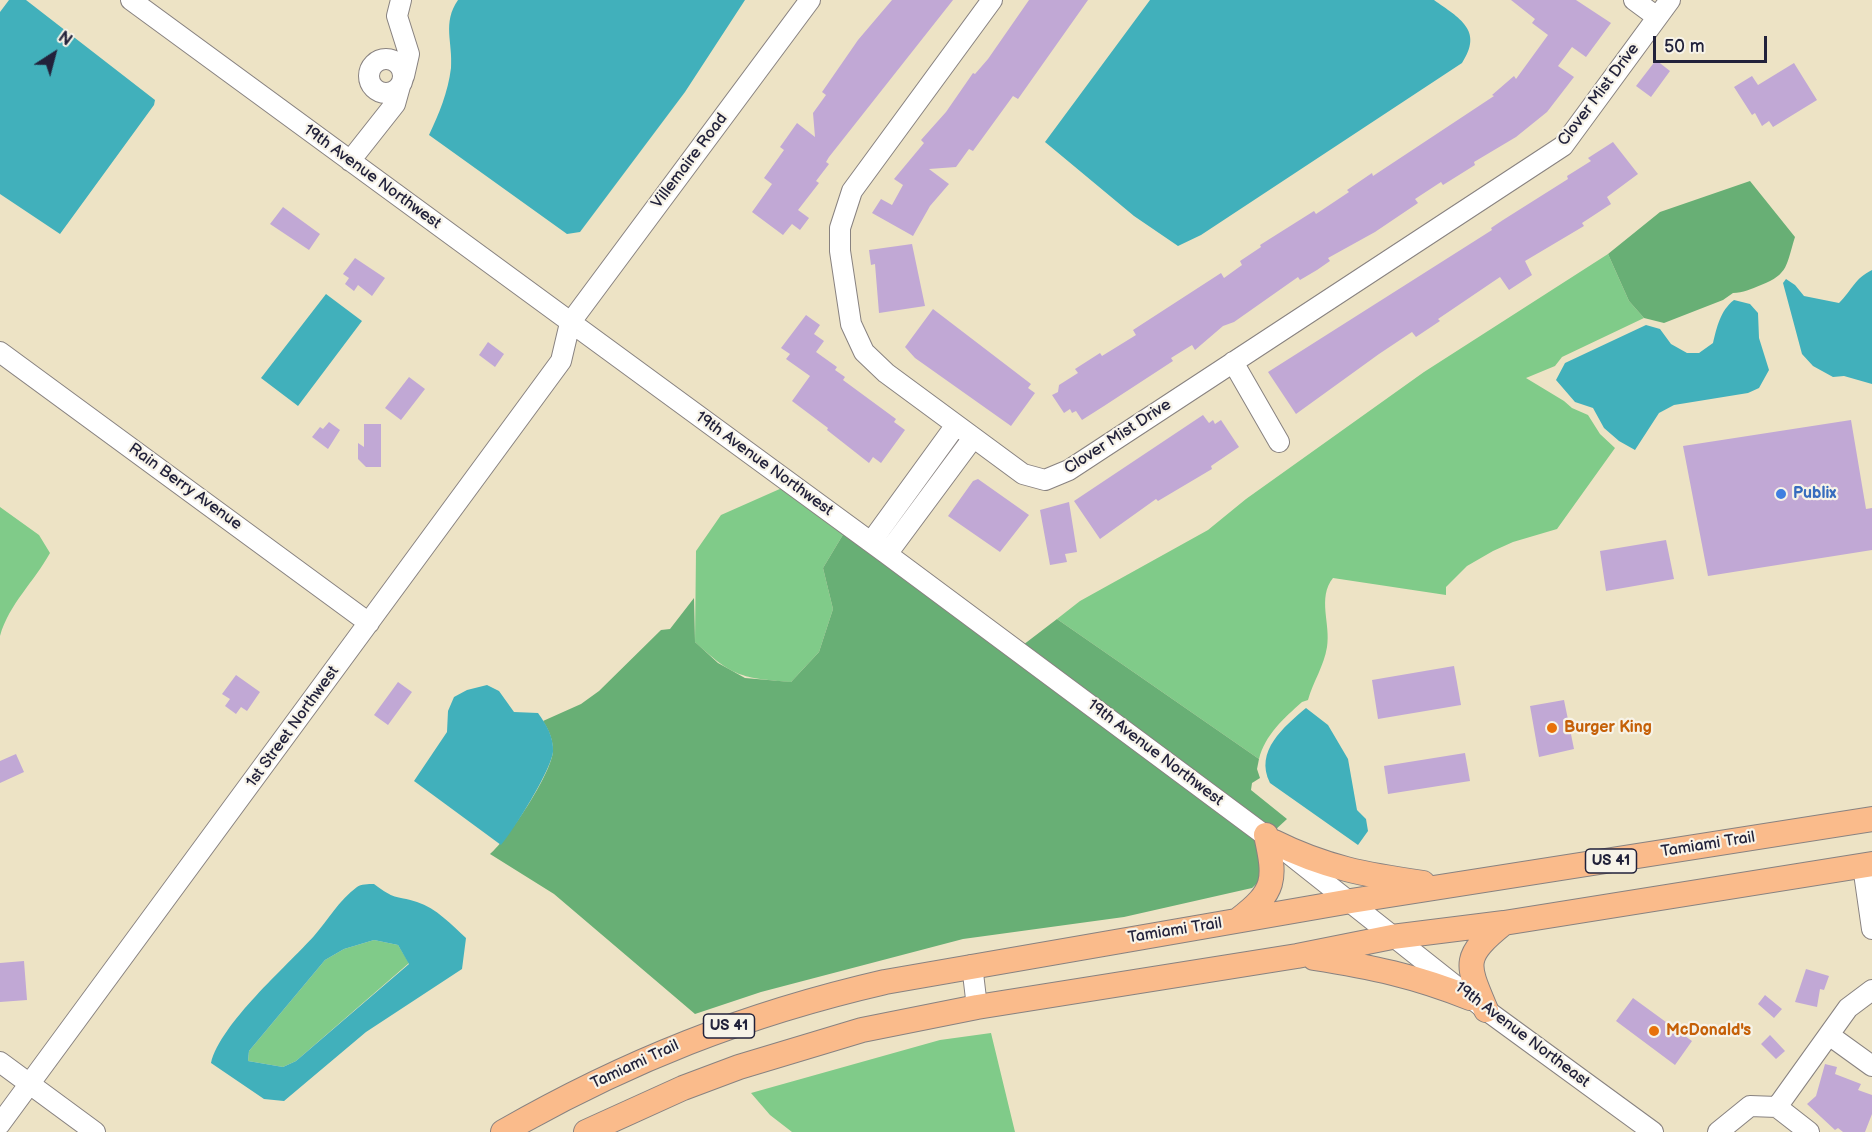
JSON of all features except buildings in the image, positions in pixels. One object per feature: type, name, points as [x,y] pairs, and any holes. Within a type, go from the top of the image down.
[{"type":"main road","name":"Tamiami Trail","points":[[503,1132],[617,1072],[684,1042],[819,997],[972,965],[1351,901],[1872,819]]},
{"type":"main road","points":[[1270,839],[1308,860],[1358,874],[1449,887]]},
{"type":"main road","points":[[1237,921],[1259,904],[1273,880],[1270,839]]},
{"type":"main road","name":"US 41","points":[[586,1132],[683,1088],[739,1067],[862,1030],[977,1007],[1296,956],[1392,937],[1504,923],[1867,865]]},
{"type":"main road","points":[[1478,1004],[1470,961],[1476,949],[1504,923]]},
{"type":"main road","points":[[1296,956],[1383,968],[1426,980],[1478,1004]]},
{"type":"street","name":"19th Avenue Northwest","points":[[131,0],[871,542],[1270,839],[1351,901],[1392,937]]},
{"type":"street","points":[[350,161],[395,104],[409,54],[397,16],[401,0]]},
{"type":"street","name":"Villemaire Road","points":[[570,322],[810,0]]},
{"type":"street","name":"Clover Mist Drive","points":[[992,0],[852,191],[840,228],[840,251],[851,324],[864,352],[886,373],[1023,474],[1045,480],[1069,470],[1563,146],[1670,0]]},
{"type":"street","points":[[1634,0],[1658,17]]},
{"type":"street","points":[[382,120],[377,91],[371,83],[369,73],[375,63],[384,59],[402,35]]},
{"type":"street","points":[[384,59],[395,62],[402,81]]},
{"type":"street","points":[[377,91],[387,93],[402,81]]},
{"type":"street","name":"1st Street Northwest","points":[[0,1124],[561,361],[570,322]]},
{"type":"street","name":"Rain Berry Avenue","points":[[0,352],[369,623]]},
{"type":"street","points":[[1233,362],[1279,442]]},
{"type":"street","points":[[871,542],[956,425]]},
{"type":"street","points":[[887,554],[973,438]]},
{"type":"street","points":[[908,490],[926,503]]},
{"type":"street","points":[[1867,865],[1872,929]]},
{"type":"street","name":"19th Avenue Northeast","points":[[1392,937],[1478,1004],[1653,1132]]},
{"type":"street","points":[[972,965],[977,1007]]},
{"type":"street","points":[[1777,1107],[1848,1008],[1872,990]]},
{"type":"street","points":[[1829,1035],[1872,1066]]},
{"type":"street","points":[[0,1062],[95,1132]]},
{"type":"street","points":[[1718,1132],[1750,1106],[1777,1107],[1809,1132]]},
{"type":"green space","points":[[1750,181],[1795,237],[1788,262],[1782,272],[1761,285],[1744,292],[1733,293],[1723,300],[1664,323],[1644,318],[1629,301],[1608,254],[1660,212]]},
{"type":"green space","points":[[1608,254],[1629,301],[1644,318],[1562,357],[1555,366],[1526,378],[1572,408],[1588,415],[1600,434],[1615,448],[1557,529],[1513,542],[1467,566],[1446,587],[1446,595],[1333,578],[1328,586],[1325,603],[1327,647],[1308,700],[1302,702],[1276,728],[1266,742],[1259,759],[1057,619],[1080,601],[1208,530],[1246,499],[1424,372]]},
{"type":"green space","points":[[782,488],[844,533],[823,568],[833,609],[819,652],[791,682],[738,674],[695,642],[696,551],[721,515]]},
{"type":"green space","points":[[0,507],[39,535],[50,553],[9,614],[0,636]]},
{"type":"green space","points":[[844,533],[1258,841],[1264,877],[1252,888],[1124,917],[963,939],[761,992],[695,1014],[554,894],[490,854],[528,806],[545,775],[553,751],[549,732],[543,721],[581,704],[599,691],[661,630],[670,629],[694,598],[695,642],[718,663],[745,678],[791,682],[819,652],[833,609],[823,568]]},
{"type":"green space","points":[[1057,619],[1259,759],[1257,769],[1260,778],[1252,783],[1251,790],[1287,819],[1274,831],[1272,825],[1268,826],[1023,645]]},
{"type":"green space","points":[[374,940],[398,945],[409,963],[296,1061],[283,1067],[248,1061],[249,1051],[325,960],[344,949]]},
{"type":"green space","points":[[991,1033],[1015,1132],[792,1132],[770,1115],[751,1093],[940,1040]]},
{"type":"water","points":[[9,0],[26,0],[155,100],[154,105],[60,234],[0,194],[0,12]]},
{"type":"water","points":[[458,0],[745,0],[685,92],[580,232],[567,234],[429,135],[443,103],[450,77],[449,25],[453,8]]},
{"type":"water","points":[[1150,0],[1434,0],[1466,26],[1470,42],[1462,63],[1201,235],[1178,246],[1134,216],[1045,142]]},
{"type":"water","points":[[1872,270],[1872,384],[1844,376],[1833,377],[1813,366],[1802,354],[1783,283],[1786,279],[1795,285],[1804,296],[1839,303],[1857,281]]},
{"type":"water","points":[[326,294],[362,321],[298,406],[261,378]]},
{"type":"water","points":[[1734,300],[1750,304],[1758,313],[1759,338],[1769,370],[1759,388],[1748,393],[1674,405],[1659,413],[1635,450],[1619,441],[1604,428],[1593,408],[1575,402],[1556,380],[1565,363],[1646,325],[1660,329],[1671,344],[1687,353],[1699,353],[1713,343],[1722,314]]},
{"type":"water","points":[[487,685],[499,691],[514,712],[538,713],[549,731],[553,746],[551,761],[546,772],[523,814],[501,845],[414,781],[447,732],[448,711],[454,697],[467,690]]},
{"type":"water","points":[[1306,708],[1328,725],[1348,759],[1357,810],[1366,819],[1368,831],[1358,845],[1270,783],[1266,771],[1269,750],[1281,732]]},
{"type":"water","points":[[374,884],[391,895],[424,905],[466,938],[462,969],[366,1032],[284,1101],[264,1099],[211,1063],[217,1047],[241,1013],[314,936],[339,904],[360,885]],"holes":[[[374,940],[398,945],[409,964],[296,1061],[283,1067],[248,1061],[249,1051],[325,960],[344,949]]]},
{"type":"place","name":"Publix","points":[[1781,494]]},
{"type":"place","name":"Burger King","points":[[1552,728]]},
{"type":"place","name":"McDonald's","points":[[1654,1031]]}]
